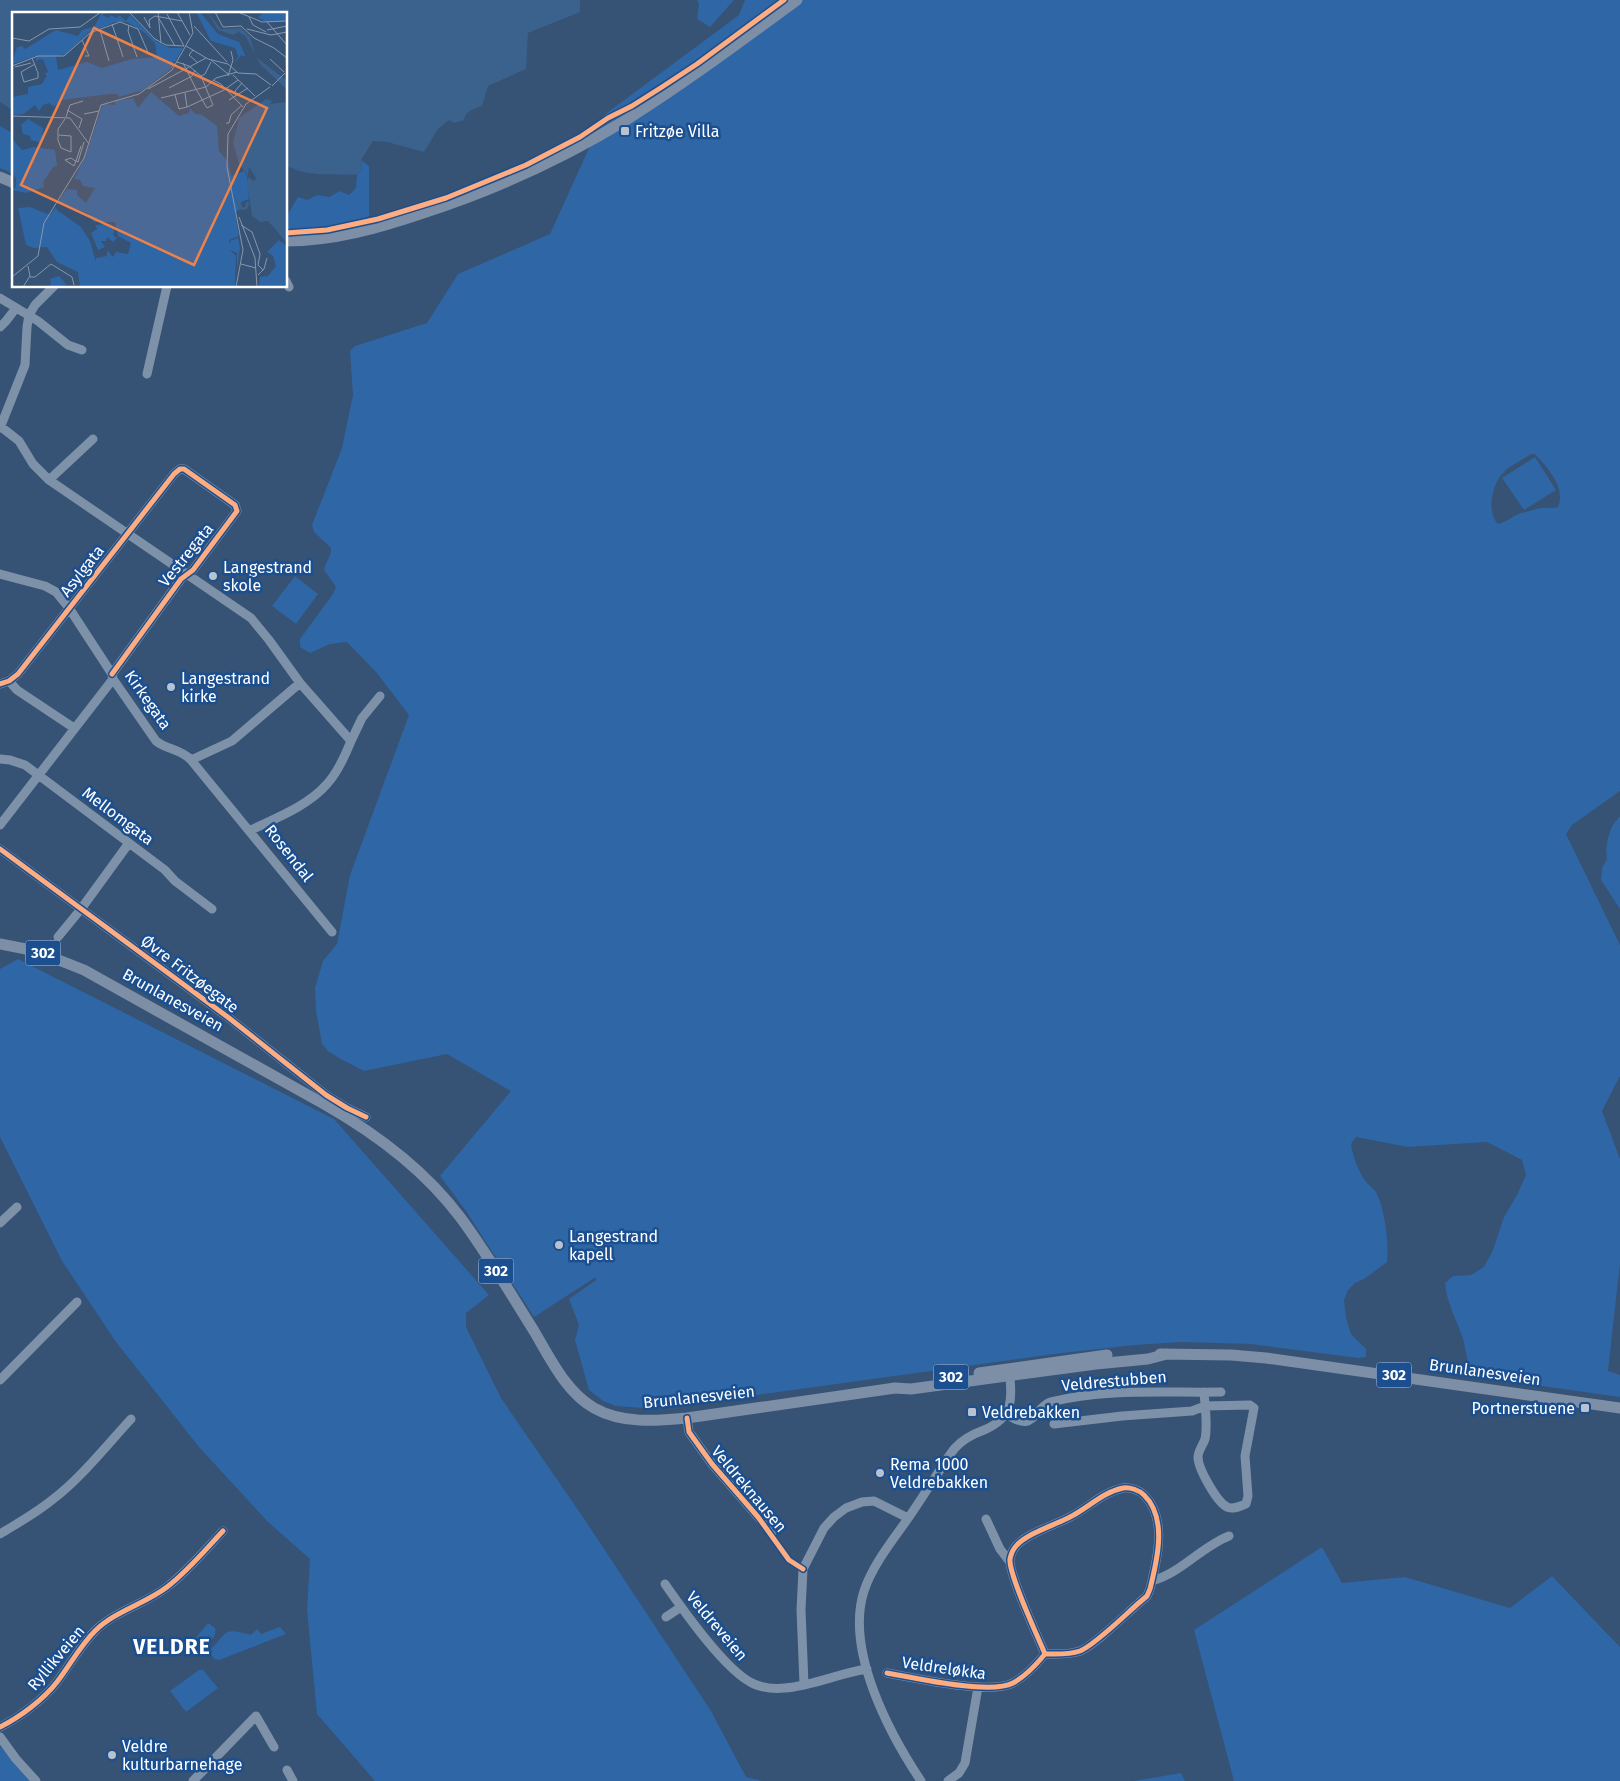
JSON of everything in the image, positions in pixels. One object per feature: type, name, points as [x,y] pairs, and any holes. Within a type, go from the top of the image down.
[{"type":"main road","points":[[288,241],[330,238],[402,220],[473,195],[541,166],[588,142],[654,102],[796,0]]},
{"type":"main road","points":[[0,177],[12,182]]},
{"type":"main road","name":"Brunlanesveien","points":[[0,944],[36,951],[84,970],[367,1130],[406,1160],[432,1184],[452,1207],[480,1245],[558,1371],[577,1395],[594,1408],[624,1418],[655,1420],[687,1418],[895,1388],[910,1383],[1148,1359],[1167,1354],[1232,1355],[1266,1358],[1620,1408]]},
{"type":"street","points":[[52,288],[29,315],[25,365],[0,427],[19,441],[33,464],[49,480],[251,618],[300,683],[352,740]]},
{"type":"street","points":[[147,374],[167,288]]},
{"type":"street","points":[[0,298],[29,315],[68,345],[82,350]]},
{"type":"street","points":[[0,327],[16,308]]},
{"type":"street","points":[[49,480],[93,439]]},
{"type":"street","name":"Asylgata","points":[[4,683],[18,674],[174,474],[180,469]]},
{"type":"street","name":"Vestregata","points":[[0,825],[112,677],[181,579],[188,574],[237,509],[235,505],[187,470],[180,469]]},
{"type":"street","name":"Kirkegata","points":[[0,574],[51,588],[62,598],[112,677],[156,741],[182,752],[192,760],[251,830]]},
{"type":"street","points":[[4,683],[74,728]]},
{"type":"street","points":[[192,760],[232,741],[300,683]]},
{"type":"street","name":"Rosendal","points":[[332,932],[251,830],[304,803],[326,785],[342,761],[362,718],[380,696]]},
{"type":"street","name":"Mellomgata","points":[[0,760],[18,761],[39,775],[165,870],[175,881],[212,909]]},
{"type":"street","points":[[58,938],[129,843]]},
{"type":"street","name":"Øvre Fritzøegate","points":[[0,849],[229,1018],[326,1095],[366,1117]]},
{"type":"street","points":[[0,1223],[17,1207]]},
{"type":"street","points":[[0,1380],[77,1302]]},
{"type":"street","points":[[921,1781],[886,1721],[867,1669],[859,1621],[864,1591],[882,1557],[955,1448],[974,1434],[994,1425],[1002,1419],[1011,1402],[1012,1393],[1009,1372]]},
{"type":"street","name":"Veldrestubben","points":[[1005,1413],[1016,1420],[1027,1421],[1036,1415],[1044,1405],[1059,1400],[1126,1392],[1221,1392]]},
{"type":"street","points":[[1054,1424],[1122,1416],[1192,1411],[1205,1406],[1250,1405],[1254,1408],[1245,1456],[1248,1496],[1246,1504],[1239,1507],[1227,1507],[1221,1503],[1200,1466],[1198,1454],[1205,1434],[1205,1406],[1204,1392]]},
{"type":"street","name":"Veldreknausen","points":[[687,1418],[689,1432],[712,1464],[772,1533]]},
{"type":"street","points":[[0,1534],[58,1495],[86,1468],[130,1419]]},
{"type":"street","points":[[1132,1488],[1143,1493],[1156,1511],[1159,1531],[1152,1581],[1147,1596],[1082,1650],[1065,1654],[1045,1654],[1014,1581],[1010,1562],[1012,1551],[1024,1539],[1071,1517],[1111,1492],[1132,1488]]},
{"type":"street","points":[[804,1684],[801,1610],[803,1569],[824,1528],[846,1508],[862,1502],[874,1502],[908,1518]]},
{"type":"street","points":[[986,1519],[1003,1554],[1010,1562]]},
{"type":"street","name":"Ryllikveien","points":[[0,1726],[30,1708],[52,1688],[95,1631],[114,1617],[168,1587],[223,1530]]},
{"type":"street","points":[[1152,1581],[1164,1578],[1215,1543],[1229,1536]]},
{"type":"street","name":"Veldreveien","points":[[665,1584],[681,1607],[731,1668],[754,1684],[768,1688],[785,1688],[867,1669]]},
{"type":"street","points":[[666,1618],[681,1607]]},
{"type":"street","name":"Veldreløkka","points":[[887,1673],[992,1688],[1012,1683],[1036,1665],[1045,1654]]},
{"type":"street","name":"Veldreløkka","points":[[948,1781],[959,1773],[965,1763],[978,1687]]},
{"type":"street","points":[[193,1781],[256,1716],[274,1747]]},
{"type":"street","points":[[0,1737],[16,1760],[36,1781]]},
{"type":"street","points":[[287,1770],[293,1781]]},
{"type":"shaded area","points":[[0,0],[580,0],[580,12],[528,33],[526,69],[488,86],[482,106],[468,112],[464,120],[454,123],[449,120],[438,129],[424,152],[387,142],[373,141],[361,160],[362,170],[357,175],[310,173],[288,167],[288,12],[12,12],[12,110],[0,102]]},
{"type":"shaded area","points":[[697,0],[734,0],[710,27],[697,19],[699,4]]},
{"type":"shaded area","points":[[745,0],[1620,0],[1620,791],[1572,825],[1566,834],[1620,945],[1620,1076],[1602,1111],[1620,1159],[1620,1263],[1608,1371],[1620,1375],[1620,1397],[1479,1377],[1471,1373],[1463,1339],[1450,1304],[1445,1283],[1453,1276],[1471,1275],[1484,1267],[1493,1250],[1504,1217],[1526,1175],[1522,1160],[1487,1142],[1408,1147],[1356,1137],[1351,1144],[1353,1154],[1362,1175],[1376,1192],[1379,1199],[1386,1226],[1387,1245],[1387,1262],[1364,1279],[1355,1283],[1348,1290],[1344,1300],[1346,1318],[1351,1334],[1366,1349],[1366,1357],[1358,1358],[1251,1344],[1182,1342],[1135,1345],[1054,1354],[656,1409],[616,1406],[603,1401],[589,1390],[575,1340],[579,1325],[569,1299],[596,1280],[596,1277],[534,1317],[466,1211],[440,1176],[511,1091],[447,1054],[364,1071],[328,1051],[322,1044],[316,1011],[315,988],[323,961],[337,944],[350,875],[409,715],[376,672],[347,642],[330,644],[310,653],[300,647],[300,639],[333,594],[336,587],[324,570],[331,548],[314,532],[312,525],[342,448],[353,395],[350,351],[355,346],[427,323],[458,274],[550,234],[604,115],[739,15]],"holes":[[[1531,454],[1535,454],[1550,472],[1558,486],[1560,493],[1558,507],[1541,508],[1521,513],[1498,524],[1494,519],[1491,505],[1496,483],[1507,469]]]},
{"type":"shaded area","points":[[0,126],[12,133],[12,173],[0,168]]},
{"type":"shaded area","points":[[361,160],[369,166],[369,216],[329,228],[288,231],[288,214],[298,197],[307,200],[318,195],[329,197],[340,191],[349,195],[356,188],[357,175],[362,170]]},
{"type":"shaded area","points":[[1535,457],[1556,490],[1524,510],[1502,478]]},
{"type":"shaded area","points":[[295,576],[318,594],[296,624],[272,606]]},
{"type":"shaded area","points":[[1620,816],[1620,909],[1601,880],[1602,868],[1607,859],[1608,838],[1612,826]]},
{"type":"shaded area","points":[[18,959],[334,1119],[489,1295],[466,1313],[466,1327],[501,1398],[585,1520],[711,1711],[746,1777],[762,1781],[375,1781],[317,1714],[307,1610],[310,1559],[268,1522],[199,1447],[116,1342],[62,1261],[0,1137],[0,969]]},
{"type":"shaded area","points":[[1322,1547],[1342,1583],[1405,1577],[1510,1608],[1552,1576],[1620,1647],[1620,1781],[1234,1781],[1194,1630]]},
{"type":"shaded area","points":[[208,1623],[215,1628],[214,1636],[204,1646],[200,1645],[194,1640]]},
{"type":"shaded area","points":[[280,1627],[286,1634],[219,1660],[215,1659],[208,1652],[225,1633],[234,1631],[251,1635],[257,1629],[261,1634]]},
{"type":"shaded area","points":[[199,1670],[203,1670],[218,1688],[186,1712],[170,1691]]},
{"type":"shaded area","points":[[0,1746],[33,1781],[0,1781]]},
{"type":"shaded area","points":[[1181,1773],[1185,1781],[1134,1781]]},
{"type":"cycle path","points":[[288,233],[327,230],[378,219],[446,198],[526,165],[580,137],[608,118],[632,106],[662,87],[697,64],[784,0]]},
{"type":"cycle path","points":[[0,684],[9,681],[18,674],[174,474],[180,469],[184,469],[235,505],[237,511],[193,570],[181,579],[112,674]]},
{"type":"cycle path","points":[[0,849],[229,1018],[326,1095],[366,1117]]},
{"type":"cycle path","points":[[687,1418],[689,1432],[712,1464],[758,1517],[789,1560],[803,1569]]},
{"type":"cycle path","points":[[887,1673],[933,1682],[970,1686],[1002,1686],[1013,1683],[1022,1677],[1045,1654],[1076,1652],[1094,1643],[1147,1596],[1150,1589],[1158,1553],[1158,1527],[1156,1515],[1151,1504],[1140,1492],[1131,1488],[1123,1488],[1109,1493],[1070,1517],[1028,1537],[1013,1550],[1010,1559],[1014,1577],[1045,1654]]},
{"type":"cycle path","points":[[0,1727],[23,1713],[45,1695],[95,1631],[112,1618],[167,1587],[223,1531]]},
{"type":"place","name":"Fritzøe Villa","points":[[625,131]]},
{"type":"place","name":"Langestrand skole","points":[[213,576]]},
{"type":"place","name":"Langestrand kirke","points":[[171,687]]},
{"type":"place","name":"Langestrand kapell","points":[[559,1245]]},
{"type":"place","name":"Portnerstuene","points":[[1585,1408]]},
{"type":"place","name":"Veldrebakken","points":[[972,1412]]},
{"type":"place","name":"Rema 1000 Veldrebakken","points":[[880,1473]]},
{"type":"place","name":"Veldre kulturbarnehage","points":[[112,1755]]},
{"type":"district","name":"VELDRE","points":[[172,1647]]}]
